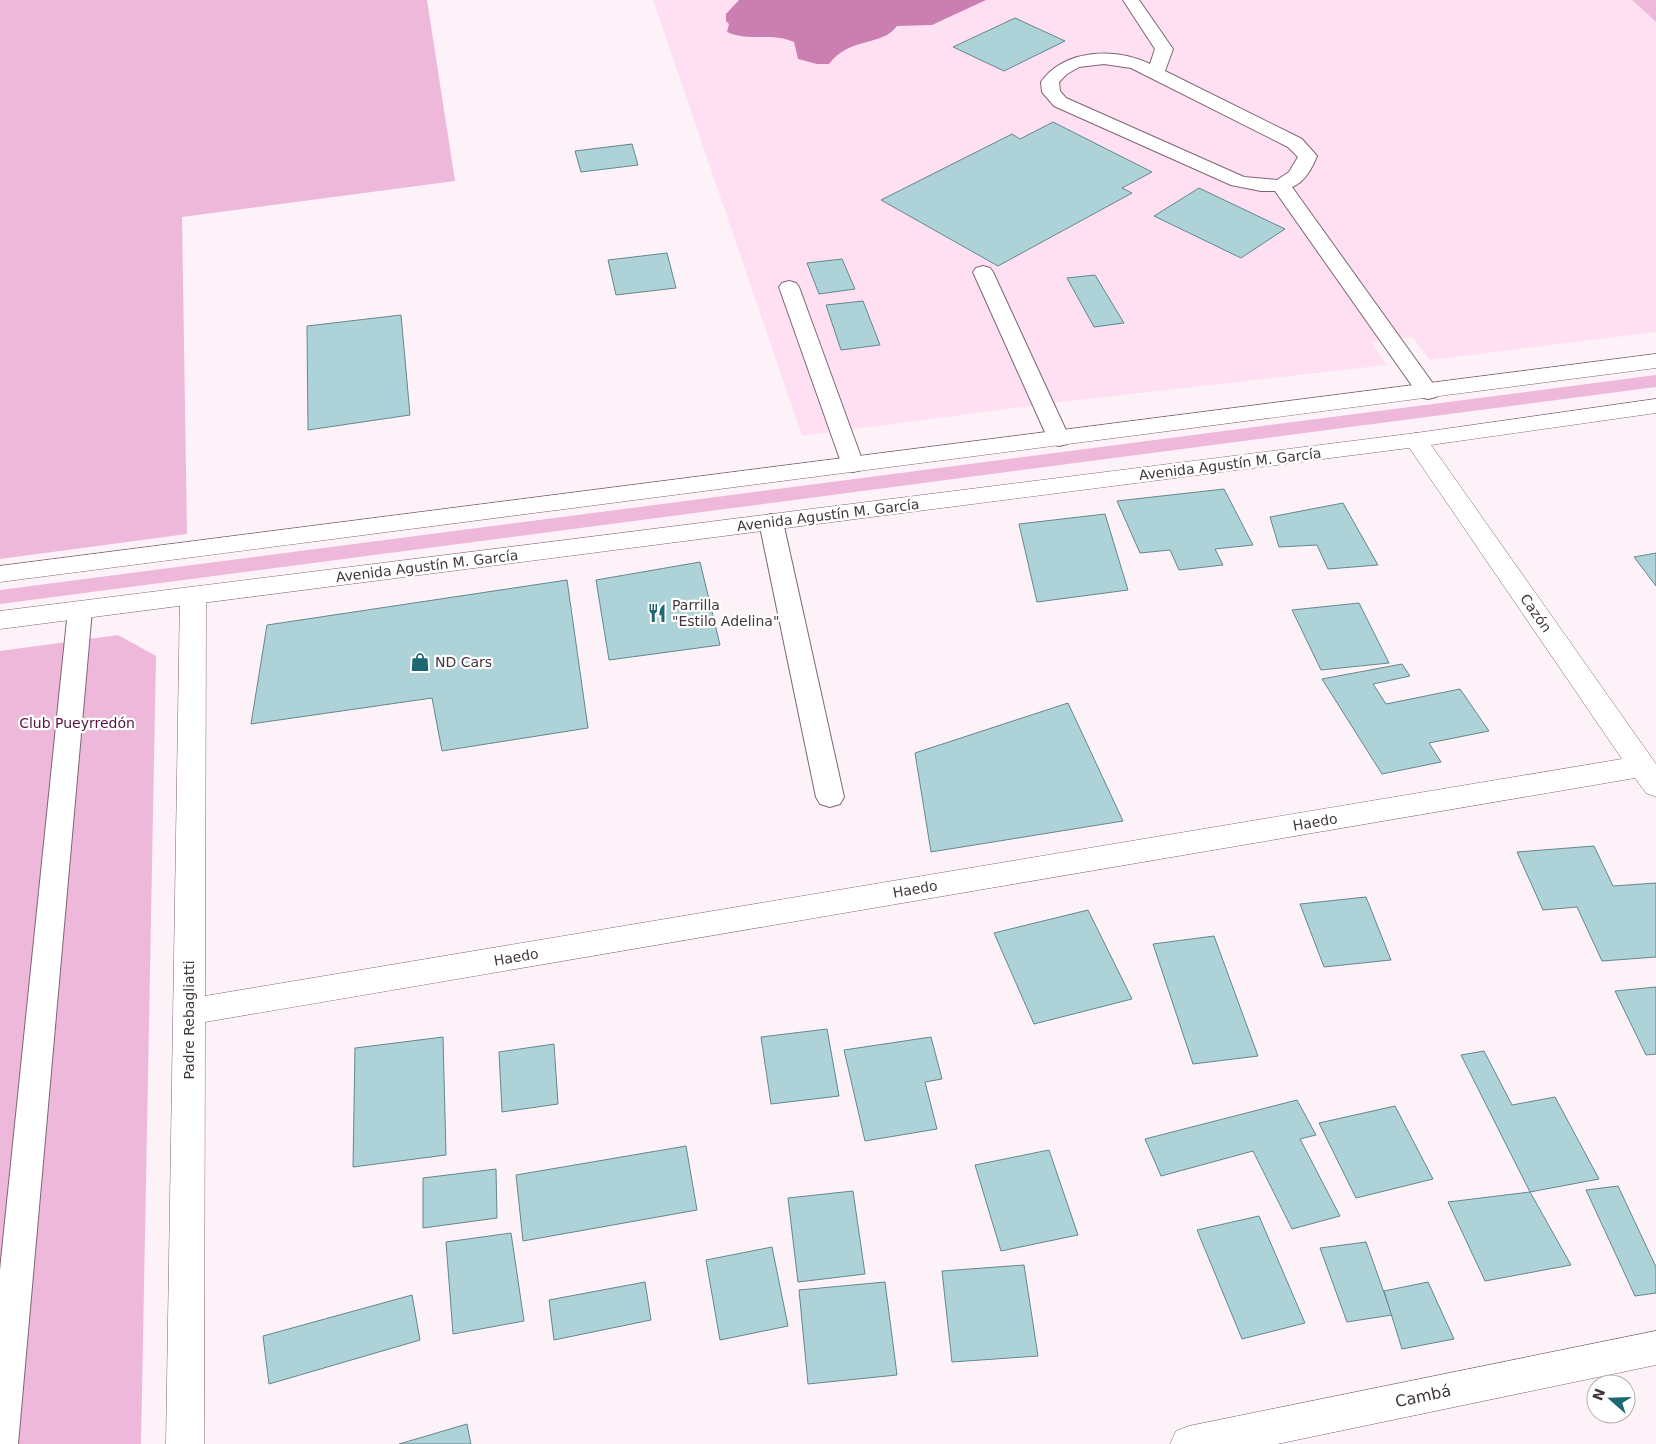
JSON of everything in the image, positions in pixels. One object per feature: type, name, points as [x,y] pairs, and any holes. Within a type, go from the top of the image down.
[{"type":"main road","points":[[0,574],[1428,392],[1656,361]]},
{"type":"main road","name":"Avenida Agustín M. García","points":[[0,620],[1416,440],[1656,406]]},
{"type":"main road","name":"Cazón","points":[[1416,440],[1649,776]]},
{"type":"main road","name":"Padre Rebagliatti","points":[[185,1444],[192,596]]},
{"type":"main road","name":"Haedo","points":[[189,1012],[1649,776]]},
{"type":"main road","name":"Cambá","points":[[1189,1444],[1656,1348]]},
{"type":"lane","points":[[1131,0],[1164,49],[1156,73]]},
{"type":"lane","points":[[1104,59],[1134,63],[1156,73],[1295,143],[1308,156],[1302,173],[1281,186],[1257,186],[1238,181],[1060,102],[1051,92],[1050,82],[1059,70],[1077,61],[1104,59]]},
{"type":"lane","points":[[1281,186],[1428,392]]},
{"type":"lane","points":[[983,272],[1060,439]]},
{"type":"lane","points":[[789,287],[853,465]]},
{"type":"lane","points":[[771,522],[830,797]]},
{"type":"lane","points":[[0,1444],[80,610]]},
{"type":"shaded area","points":[[653,0],[1632,0],[1656,22],[1656,332],[1430,360],[1412,337],[1371,342],[1387,365],[1044,404],[802,436]]},
{"type":"shaded area","points":[[739,0],[986,0],[932,25],[897,26],[891,33],[883,37],[846,49],[829,64],[817,64],[798,59],[794,42],[786,39],[735,35],[727,32],[729,24],[726,21],[726,14]]},
{"type":"green space","points":[[0,0],[427,0],[455,181],[182,217],[187,534],[0,559]]},
{"type":"green space","points":[[1632,0],[1656,0],[1656,22]]},
{"type":"green space","points":[[1656,375],[1656,387],[0,604],[0,590]]},
{"type":"green space","name":"Club Pueyrredón","points":[[118,635],[156,656],[141,1444],[0,1444],[0,651]]},
{"type":"building","points":[[1015,18],[1065,41],[1004,71],[953,47]]},
{"type":"building","points":[[1053,122],[1152,172],[1122,188],[1132,193],[998,266],[881,200],[1012,134],[1020,139]]},
{"type":"building","points":[[632,144],[638,165],[581,172],[575,151]]},
{"type":"building","points":[[1199,188],[1285,229],[1241,258],[1154,216]]},
{"type":"building","points":[[667,253],[676,288],[616,295],[608,260]]},
{"type":"building","points":[[842,259],[855,289],[819,294],[807,263]]},
{"type":"building","points":[[1095,275],[1124,323],[1094,327],[1067,278]]},
{"type":"building","points":[[863,301],[880,345],[841,350],[826,305]]},
{"type":"building","points":[[401,315],[410,415],[308,430],[307,326]]},
{"type":"building","points":[[1224,489],[1253,545],[1215,549],[1223,565],[1179,570],[1170,550],[1140,553],[1117,501]]},
{"type":"building","points":[[1343,503],[1378,565],[1328,569],[1317,545],[1279,547],[1270,517]]},
{"type":"building","points":[[1105,514],[1128,590],[1037,602],[1019,524]]},
{"type":"building","points":[[1656,553],[1656,586],[1634,557]]},
{"type":"building","name":"Parrilla \"Estilo Adelina\"","points":[[700,562],[720,645],[609,660],[596,580]]},
{"type":"building","name":"ND Cars","points":[[567,580],[588,728],[442,751],[432,698],[251,724],[267,625]]},
{"type":"building","points":[[1359,603],[1389,663],[1321,670],[1292,610]]},
{"type":"building","points":[[1402,664],[1410,676],[1373,684],[1386,704],[1460,689],[1489,731],[1429,743],[1441,762],[1382,774],[1322,679]]},
{"type":"building","points":[[1068,703],[1123,821],[931,852],[915,753]]},
{"type":"building","points":[[1594,846],[1613,886],[1656,883],[1656,957],[1602,961],[1577,907],[1543,910],[1517,852]]},
{"type":"building","points":[[1366,897],[1391,960],[1324,967],[1300,904]]},
{"type":"building","points":[[1088,910],[1132,999],[1034,1024],[994,933]]},
{"type":"building","points":[[1214,936],[1258,1056],[1193,1064],[1153,944]]},
{"type":"building","points":[[1656,987],[1656,1054],[1646,1055],[1615,991]]},
{"type":"building","points":[[827,1029],[839,1096],[771,1104],[761,1037]]},
{"type":"building","points":[[443,1037],[446,1155],[353,1167],[355,1048]]},
{"type":"building","points":[[931,1037],[942,1079],[925,1082],[937,1129],[865,1141],[844,1050]]},
{"type":"building","points":[[554,1044],[558,1104],[502,1112],[499,1052]]},
{"type":"building","points":[[1484,1051],[1512,1105],[1555,1097],[1599,1179],[1530,1192],[1461,1055]]},
{"type":"building","points":[[1297,1100],[1316,1135],[1300,1139],[1340,1216],[1292,1229],[1253,1151],[1161,1176],[1145,1139]]},
{"type":"building","points":[[1395,1106],[1433,1179],[1356,1198],[1319,1123]]},
{"type":"building","points":[[686,1146],[697,1210],[523,1241],[516,1175]]},
{"type":"building","points":[[1049,1150],[1078,1235],[1001,1251],[975,1165]]},
{"type":"building","points":[[496,1169],[497,1218],[423,1228],[423,1178]]},
{"type":"building","points":[[1618,1186],[1656,1267],[1656,1293],[1635,1296],[1586,1190]]},
{"type":"building","points":[[853,1191],[865,1274],[798,1282],[788,1198]]},
{"type":"building","points":[[1530,1192],[1571,1265],[1485,1281],[1448,1202]]},
{"type":"building","points":[[1259,1216],[1305,1323],[1242,1339],[1197,1230]]},
{"type":"building","points":[[511,1233],[524,1321],[453,1334],[446,1242]]},
{"type":"building","points":[[1366,1242],[1392,1315],[1347,1322],[1320,1248]]},
{"type":"building","points":[[772,1247],[788,1326],[720,1340],[706,1260]]},
{"type":"building","points":[[1024,1265],[1038,1356],[952,1362],[942,1271]]},
{"type":"building","points":[[645,1282],[651,1320],[554,1340],[549,1300]]},
{"type":"building","points":[[885,1282],[897,1375],[808,1384],[799,1290]]},
{"type":"building","points":[[1428,1282],[1454,1339],[1402,1349],[1384,1291]]},
{"type":"building","points":[[412,1295],[420,1340],[269,1384],[263,1336]]},
{"type":"building","points":[[467,1424],[471,1444],[399,1444]]},
{"type":"place","name":"Parrilla \"Estilo Adelina\"","points":[[657,613]]},
{"type":"place","name":"ND Cars","points":[[420,662]]}]
